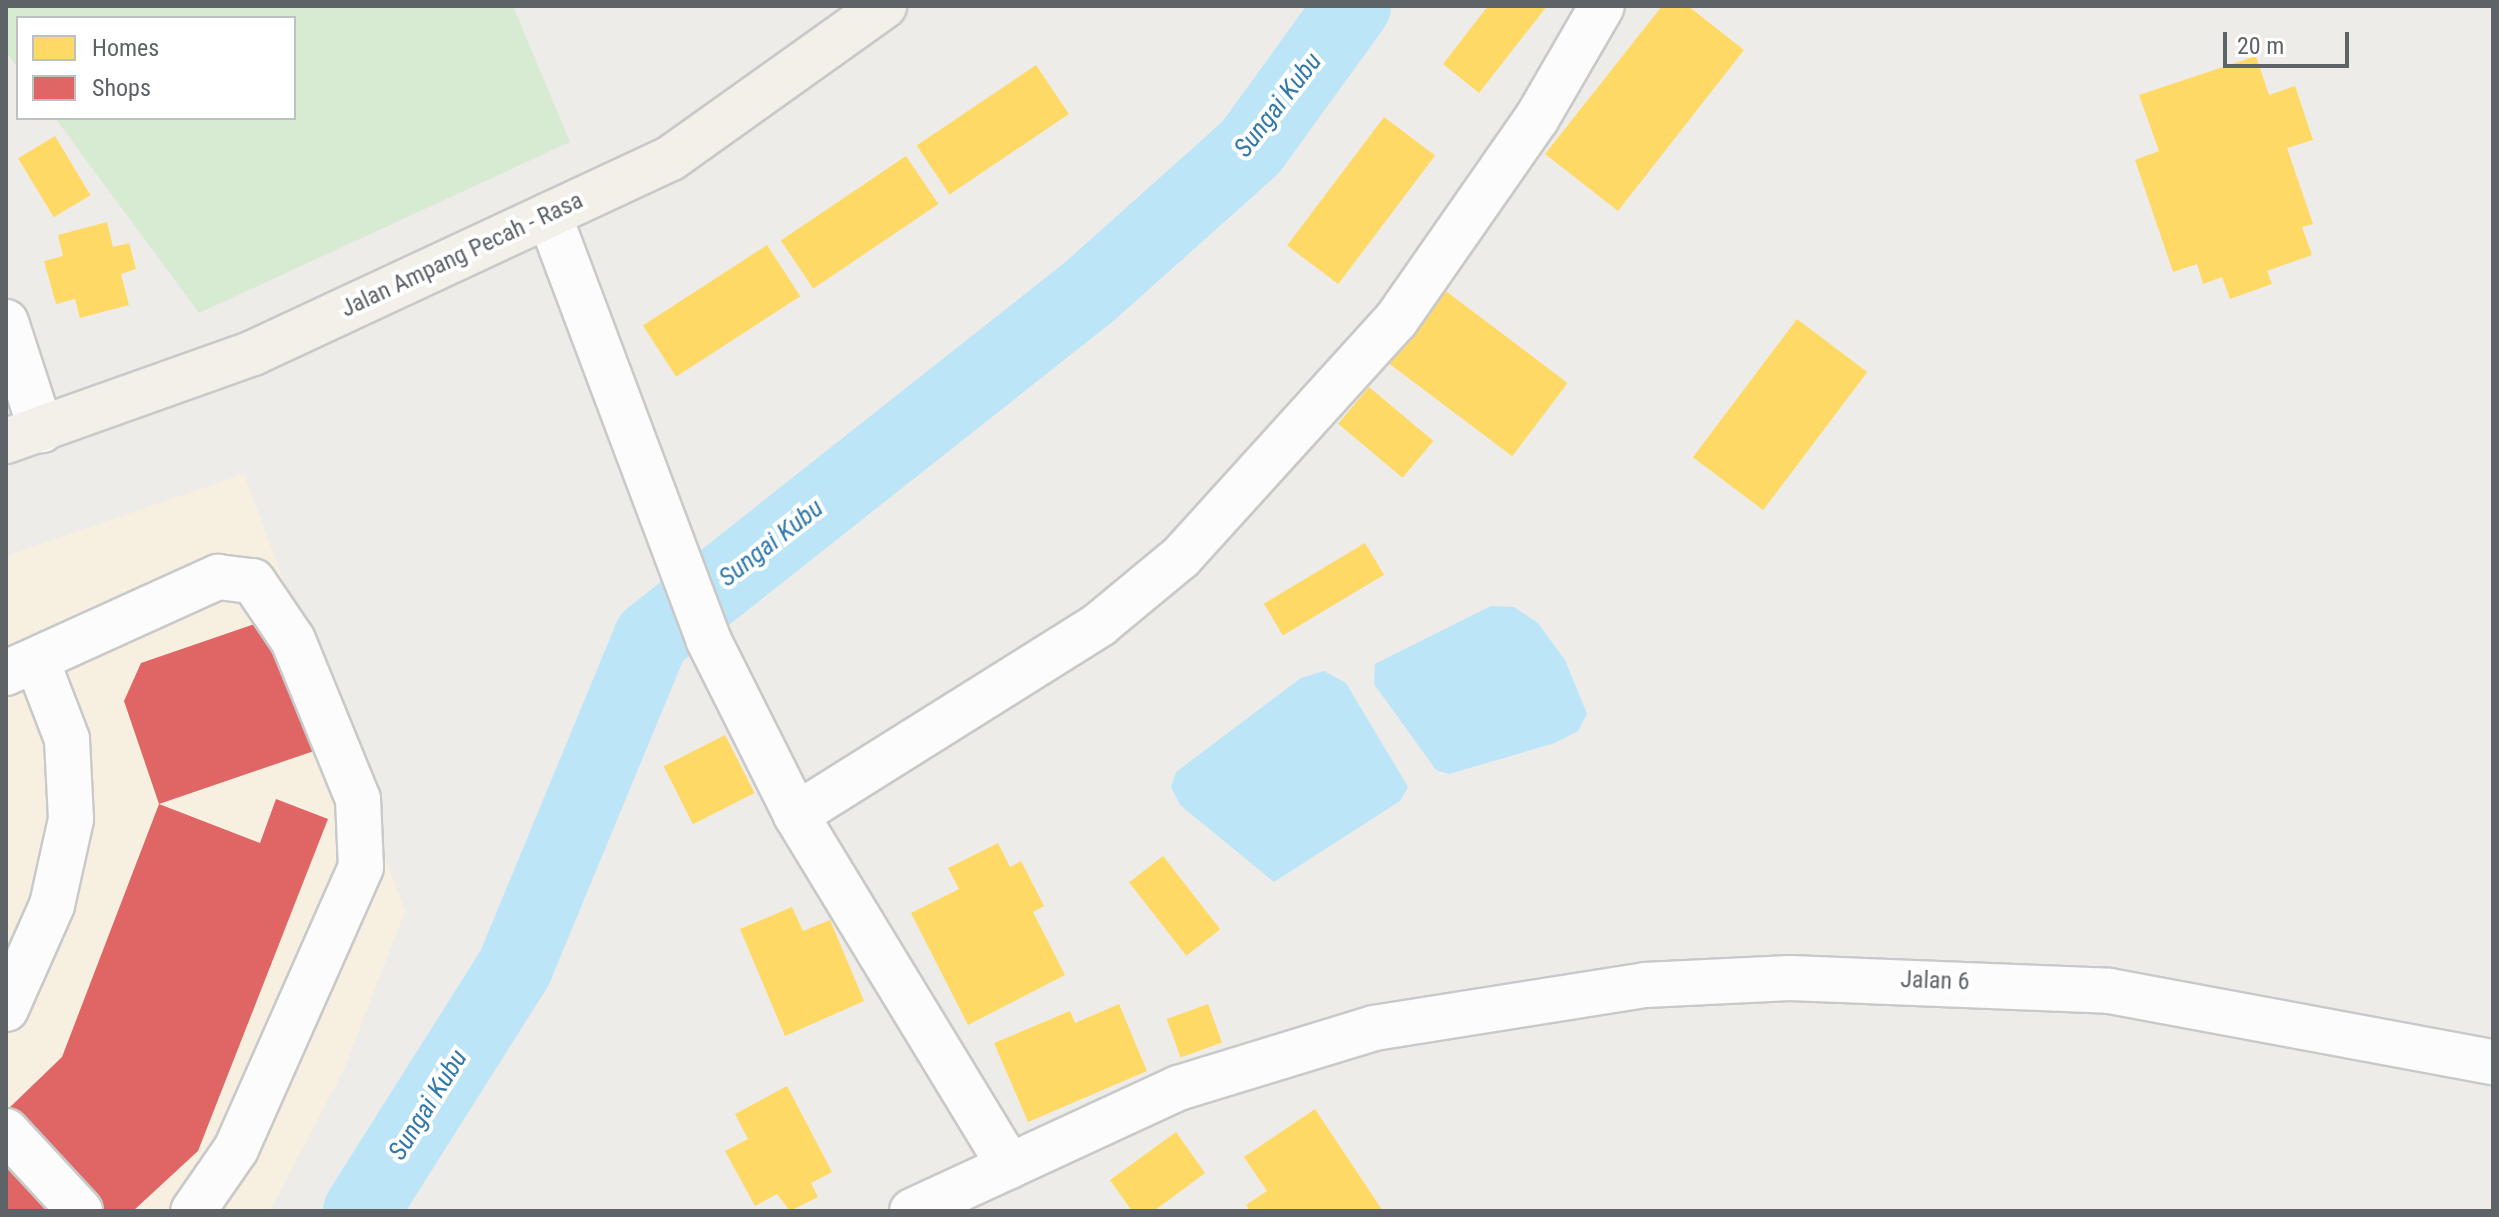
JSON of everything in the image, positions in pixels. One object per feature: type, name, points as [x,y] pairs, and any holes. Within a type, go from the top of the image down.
[{"type":"main road","name":"Jalan Ampang Pecah - Rasa","points":[[23,435],[117,406],[253,353],[694,144],[884,6]]},
{"type":"main road","points":[[6,467],[117,406]]},
{"type":"street","points":[[796,815],[1100,624],[1181,557],[1396,320],[1537,118],[1602,6]]},
{"type":"street","points":[[549,215],[708,639],[796,815],[1009,1166]]},
{"type":"street","points":[[6,322],[23,435]]},
{"type":"street","points":[[6,1009],[52,905],[71,819],[67,739],[22,667],[218,577],[253,581],[293,640],[358,799],[361,867],[236,1149],[193,1211]]},
{"type":"street","name":"Jalan 6","points":[[912,1211],[1178,1088],[1374,1028],[1645,985],[1933,980],[2109,991],[2493,1062]]},
{"type":"street","points":[[6,1131],[80,1211]]},
{"type":"shaded area","points":[[244,474],[405,911],[344,1069],[270,1211],[6,1211],[6,556]]},
{"type":"green space","points":[[6,6],[513,6],[570,142],[199,313],[56,120],[296,120],[296,16],[16,16],[16,65],[6,52]]},
{"type":"water","points":[[1491,606],[1514,607],[1538,623],[1565,660],[1587,714],[1578,731],[1555,743],[1449,774],[1436,770],[1374,684],[1375,664]]},
{"type":"water","points":[[1324,671],[1346,683],[1408,787],[1400,801],[1274,882],[1180,805],[1171,787],[1176,772],[1301,678]]},
{"type":"building: Homes","points":[[1488,6],[1547,6],[1479,93],[1443,64]]},
{"type":"building: Homes","points":[[1662,6],[1688,6],[1744,50],[1618,211],[1545,154]]},
{"type":"building: Homes","points":[[2256,56],[2269,95],[2295,86],[2313,140],[2287,148],[2313,224],[2302,227],[2312,255],[2267,271],[2272,284],[2230,299],[2222,277],[2203,284],[2197,264],[2173,272],[2135,160],[2159,151],[2139,95]]},
{"type":"building: Homes","points":[[1036,65],[1069,114],[950,194],[917,146]]},
{"type":"building: Homes","points":[[1384,117],[1435,156],[1338,284],[1287,246]]},
{"type":"building: Homes","points":[[55,136],[91,195],[54,217],[18,158]]},
{"type":"building: Homes","points":[[906,156],[938,204],[813,289],[781,240]]},
{"type":"building: Homes","points":[[107,222],[113,247],[129,243],[136,269],[121,274],[129,305],[80,318],[75,299],[56,304],[44,261],[63,256],[58,235]]},
{"type":"building: Homes","points":[[767,245],[800,296],[676,377],[643,326]]},
{"type":"building: Homes","points":[[1439,286],[1568,383],[1512,456],[1384,359]]},
{"type":"building: Homes","points":[[1797,319],[1867,372],[1763,510],[1693,457]]},
{"type":"building: Homes","points":[[1369,387],[1433,441],[1402,478],[1338,424]]},
{"type":"building: Homes","points":[[1365,543],[1384,575],[1283,635],[1264,604]]},
{"type":"building: Homes","points":[[725,735],[755,793],[693,824],[664,766]]},
{"type":"building: Homes","points":[[998,843],[1010,867],[1021,861],[1044,906],[1033,912],[1065,975],[968,1025],[911,913],[959,889],[948,868]]},
{"type":"building: Homes","points":[[1163,856],[1220,929],[1186,956],[1129,882]]},
{"type":"building: Homes","points":[[792,907],[803,931],[830,920],[864,1001],[785,1036],[740,929]]},
{"type":"building: Homes","points":[[1119,1004],[1147,1071],[1028,1122],[994,1043],[1070,1011],[1075,1023]]},
{"type":"building: Homes","points":[[1208,1004],[1222,1043],[1181,1058],[1167,1019]]},
{"type":"building: Homes","points":[[787,1086],[832,1172],[811,1183],[818,1197],[790,1211],[777,1194],[755,1206],[725,1151],[748,1139],[735,1114]]},
{"type":"building: Homes","points":[[1315,1109],[1383,1211],[1250,1211],[1246,1205],[1267,1191],[1244,1157]]},
{"type":"building: Homes","points":[[1176,1132],[1205,1173],[1154,1211],[1132,1211],[1110,1180]]},
{"type":"building: Shops","points":[[269,619],[314,751],[159,804],[124,701],[141,663]]},
{"type":"building: Shops","points":[[276,799],[328,819],[198,1151],[133,1211],[103,1211],[7,1110],[62,1057],[159,804],[260,843]]},
{"type":"building: Shops","points":[[6,1164],[48,1211],[6,1211]]},
{"type":"waterway","name":"Sungai Kubu","points":[[361,1211],[515,967],[651,638],[1090,291],[1251,147],[1353,6]]}]
